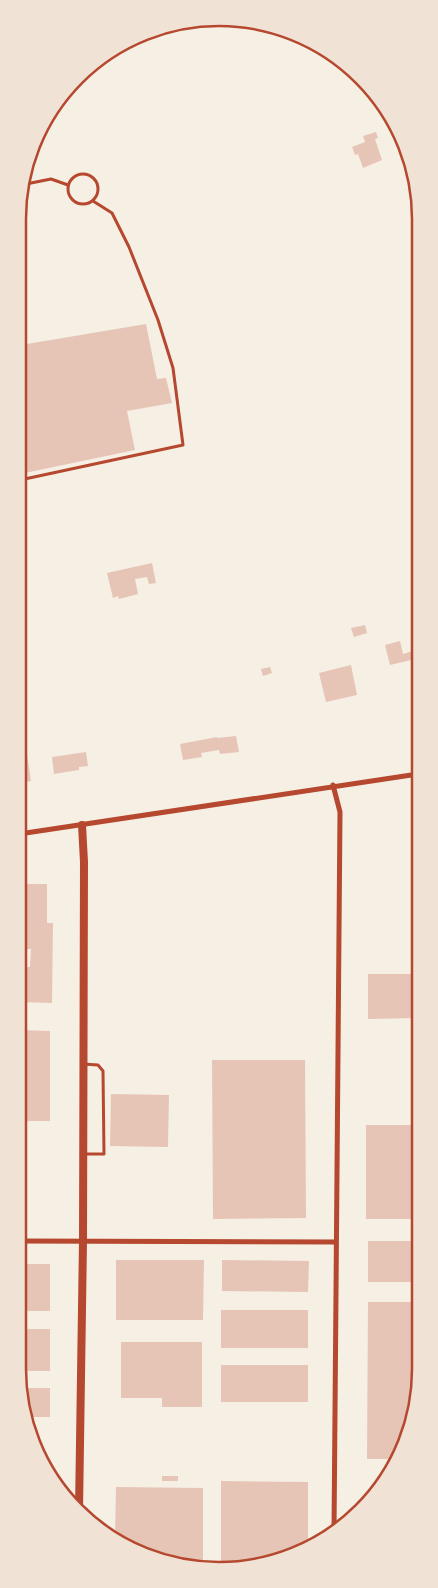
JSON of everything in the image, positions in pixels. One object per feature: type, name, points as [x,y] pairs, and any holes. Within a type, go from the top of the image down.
[{"type":"street","points":[[26,833],[333,785],[412,775]]},
{"type":"street","points":[[333,785],[340,812],[334,1523]]},
{"type":"street","points":[[79,1501],[83,1241],[84,862],[82,825]]},
{"type":"street","points":[[26,1241],[336,1242]]},
{"type":"lane","points":[[79,174],[94,178],[98,192],[93,201],[84,205],[74,202],[68,194],[68,184],[79,174]]},
{"type":"lane","points":[[30,183],[50,179],[68,184]]},
{"type":"lane","points":[[26,479],[183,445],[173,368],[158,320],[129,247],[112,213],[93,201]]},
{"type":"lane","points":[[83,1064],[98,1065],[103,1071],[104,1154],[83,1154]]},
{"type":"building","points":[[376,132],[378,138],[375,139],[382,160],[363,168],[358,154],[355,155],[352,147],[365,142],[363,136]]},
{"type":"building","points":[[146,324],[157,379],[166,378],[172,403],[127,411],[135,450],[26,473],[26,344]]},
{"type":"building","points":[[152,563],[156,583],[149,584],[147,577],[135,579],[138,594],[119,599],[118,596],[113,598],[107,573]]},
{"type":"building","points":[[365,625],[367,633],[354,637],[351,628]]},
{"type":"building","points":[[400,641],[403,654],[412,651],[412,660],[390,665],[385,645]]},
{"type":"building","points":[[351,665],[357,695],[326,702],[319,673]]},
{"type":"building","points":[[270,667],[272,673],[263,676],[261,669]]},
{"type":"building","points":[[236,736],[239,752],[220,754],[219,750],[201,753],[202,757],[183,760],[180,744],[217,737]]},
{"type":"building","points":[[86,752],[88,766],[79,767],[79,770],[54,774],[52,757]]},
{"type":"building","points":[[26,754],[31,781],[26,782]]},
{"type":"building","points":[[26,884],[47,884],[47,923],[53,923],[52,1003],[26,1002],[26,967],[30,967],[31,949],[26,949]]},
{"type":"building","points":[[368,974],[412,974],[412,1018],[368,1019]]},
{"type":"building","points":[[26,1030],[50,1031],[50,1121],[26,1121]]},
{"type":"building","points":[[212,1060],[305,1060],[306,1218],[213,1219]]},
{"type":"building","points":[[111,1094],[169,1095],[168,1147],[110,1146]]},
{"type":"building","points":[[366,1125],[412,1125],[412,1219],[366,1219]]},
{"type":"building","points":[[368,1241],[412,1241],[412,1282],[368,1282]]},
{"type":"building","points":[[116,1260],[204,1260],[203,1320],[116,1320]]},
{"type":"building","points":[[222,1260],[309,1261],[308,1292],[222,1291]]},
{"type":"building","points":[[26,1264],[50,1264],[50,1311],[26,1311]]},
{"type":"building","points":[[368,1302],[412,1302],[411,1382],[408,1407],[402,1431],[389,1459],[367,1459]]},
{"type":"building","points":[[221,1310],[308,1310],[308,1348],[221,1348]]},
{"type":"building","points":[[26,1329],[50,1329],[50,1371],[26,1371]]},
{"type":"building","points":[[121,1342],[202,1342],[202,1407],[162,1407],[162,1398],[121,1398]]},
{"type":"building","points":[[221,1365],[308,1365],[308,1402],[221,1402]]},
{"type":"building","points":[[28,1388],[50,1388],[50,1417],[32,1417]]},
{"type":"building","points":[[162,1476],[178,1476],[178,1481],[162,1481]]},
{"type":"building","points":[[221,1481],[308,1482],[308,1540],[281,1552],[257,1558],[221,1562]]},
{"type":"building","points":[[116,1487],[203,1488],[203,1561],[157,1552],[115,1531]]}]
